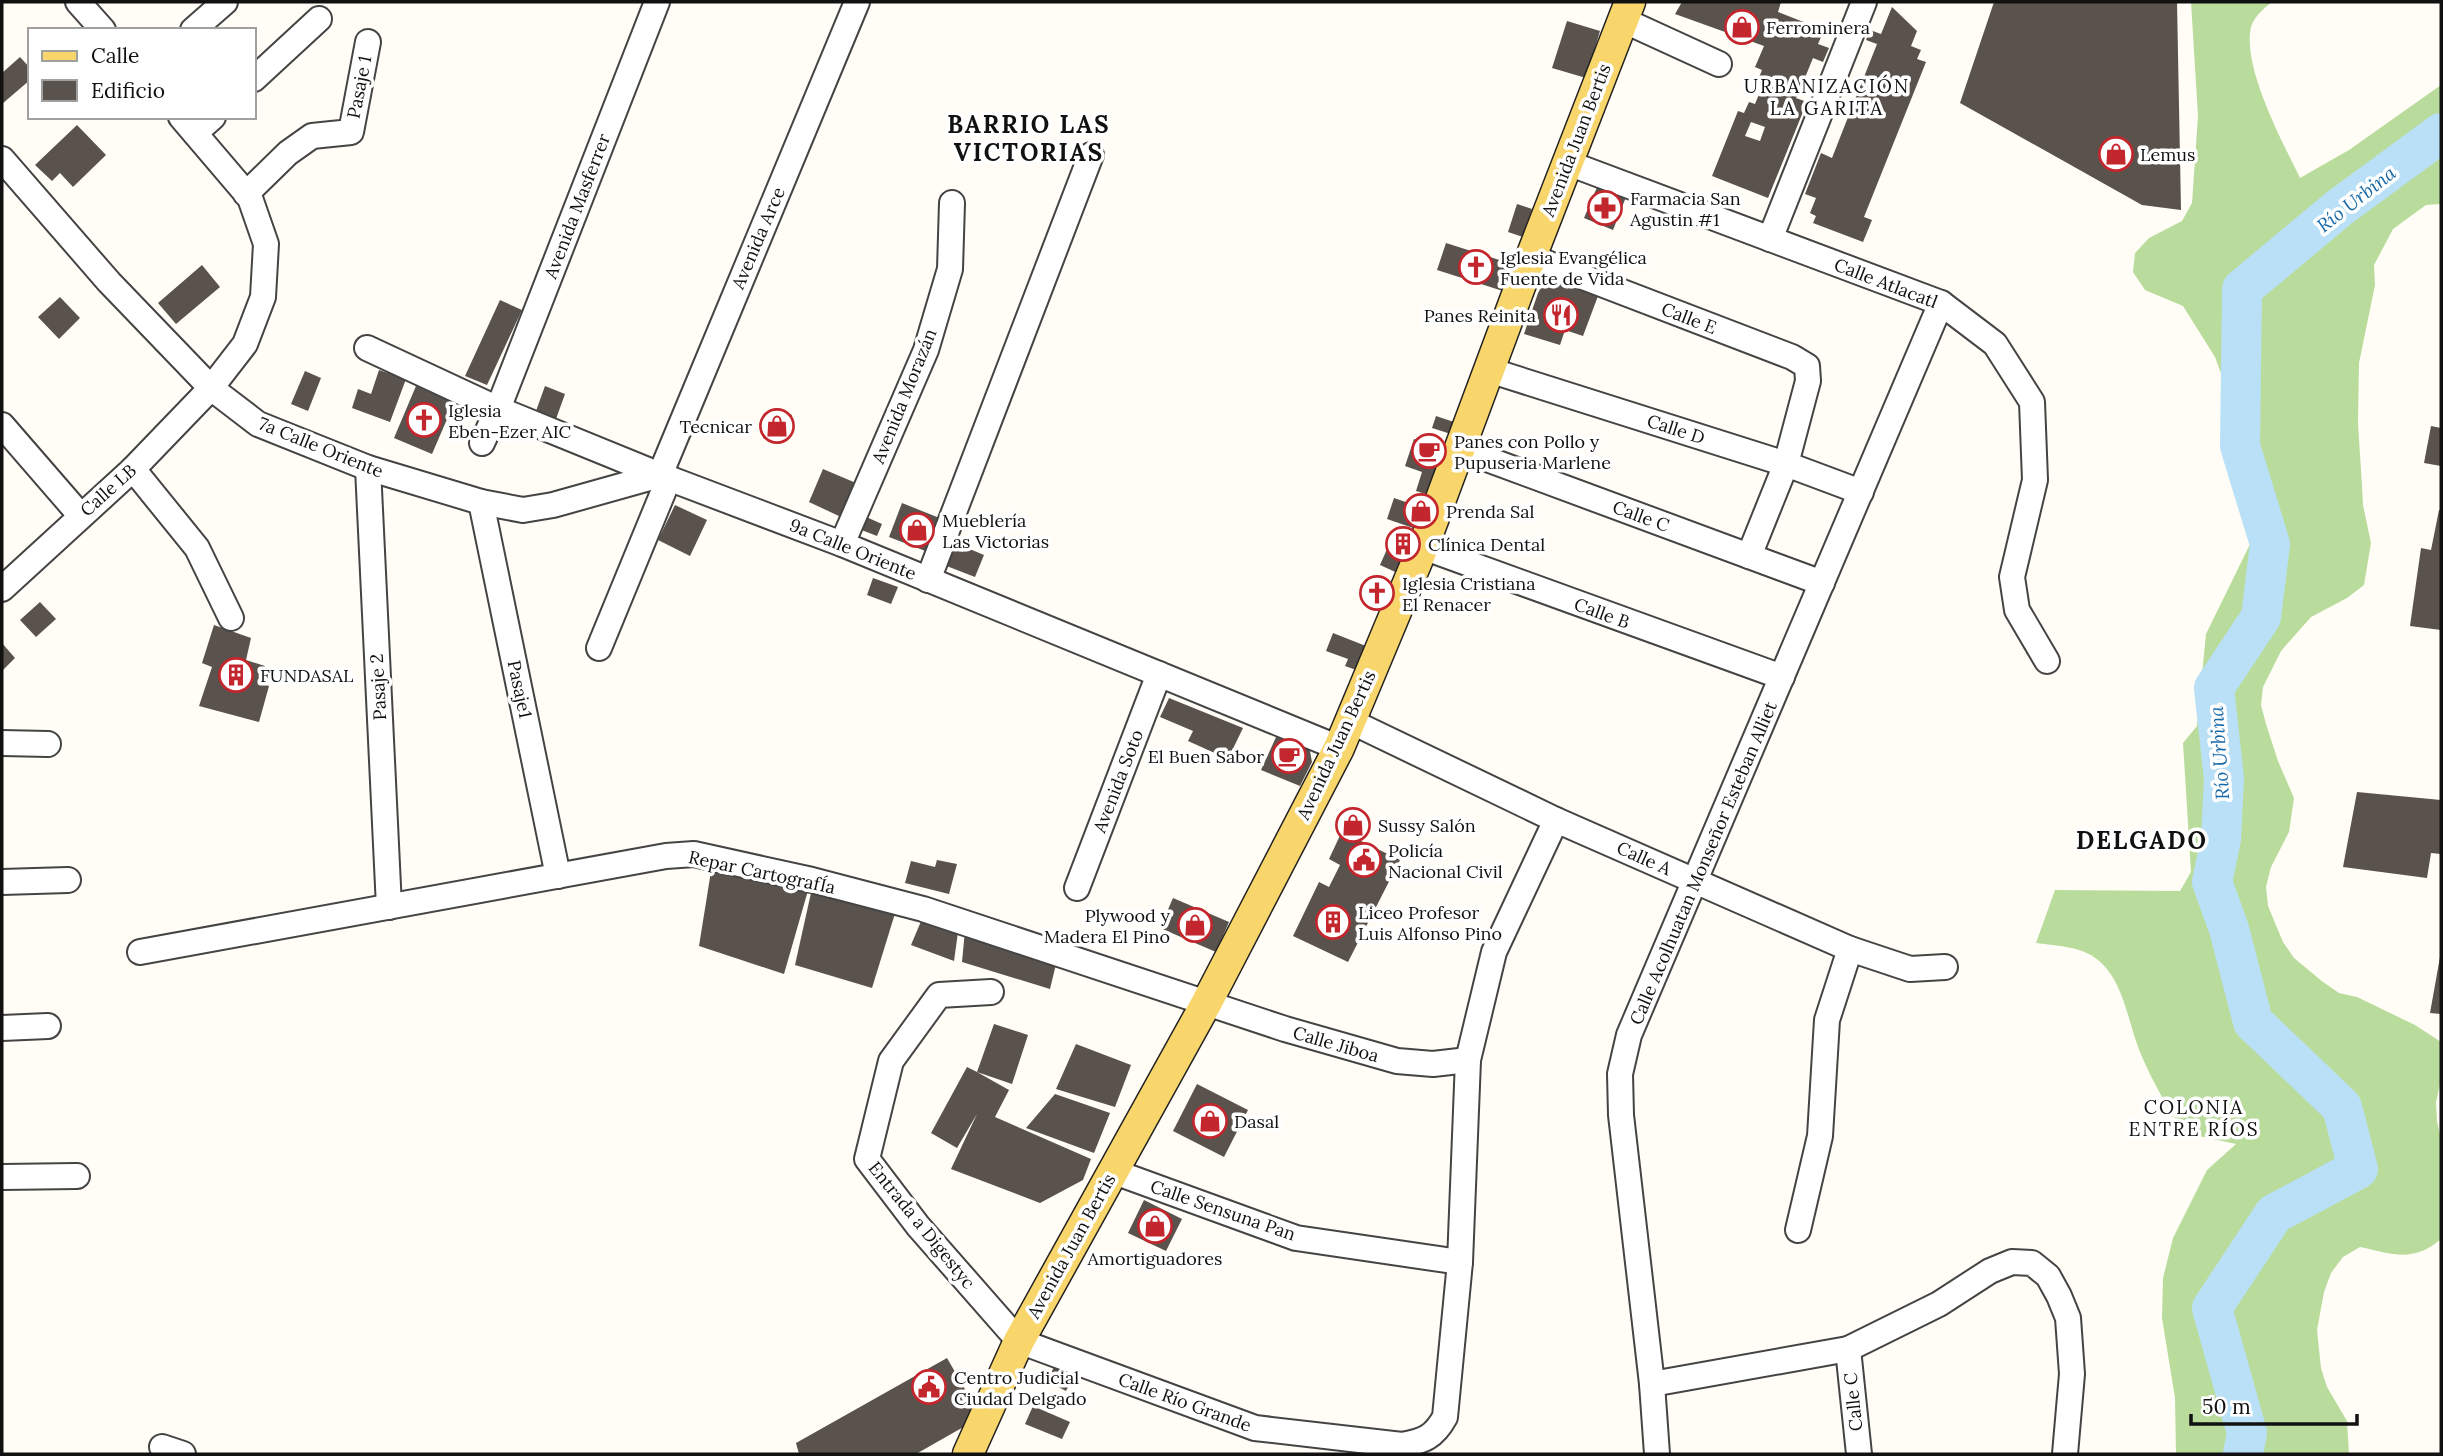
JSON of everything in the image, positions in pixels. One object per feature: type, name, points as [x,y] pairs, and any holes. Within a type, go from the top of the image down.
[{"type":"main road","name":"Avenida Juan Bertis","points":[[968,1454],[1019,1341],[1207,1002],[1345,734],[1423,547],[1626,11]]},
{"type":"street","points":[[78,2],[101,28]]},
{"type":"street","points":[[195,28],[225,2]]},
{"type":"street","name":"Avenida Masferrer","points":[[482,443],[498,410],[657,2]]},
{"type":"street","name":"Avenida Arce","points":[[599,648],[664,477],[857,2]]},
{"type":"street","points":[[1770,239],[1864,2]]},
{"type":"street","points":[[1626,11],[1719,64]]},
{"type":"street","points":[[256,77],[319,19]]},
{"type":"street","name":"Pasaje 1","points":[[246,194],[288,153],[312,136],[351,132],[368,42]]},
{"type":"street","name":"Calle LB","points":[[2,589],[133,469],[211,388],[245,344],[263,298],[267,244],[246,194],[196,123]]},
{"type":"street","points":[[928,580],[1091,155]]},
{"type":"street","name":"7a Calle Oriente","points":[[2,159],[109,282],[211,388],[258,424],[368,468],[481,502],[523,510],[664,477]]},
{"type":"street","name":"Calle Atlacatl","points":[[1568,163],[1941,303],[1995,344],[2032,402],[2035,480],[2012,577],[2017,610],[2047,661]]},
{"type":"street","name":"Avenida Morazán","points":[[842,544],[926,350],[950,270],[952,202]]},
{"type":"street","name":"Calle E","points":[[1531,257],[1792,357],[1807,366],[1808,381],[1786,464]]},
{"type":"street","name":"Calle Acolhuatan Monseñor Esteban Alliet","points":[[1657,1454],[1652,1384],[1621,1115],[1620,1074],[1629,1035],[1941,303]]},
{"type":"street","name":"9a Calle Oriente","points":[[368,348],[498,410],[664,477],[842,544],[1159,674],[1345,734]]},
{"type":"street","name":"Calle D","points":[[1489,370],[1786,464],[1861,492]]},
{"type":"street","points":[[2,425],[80,515]]},
{"type":"street","name":"Calle C","points":[[1460,449],[1822,583]]},
{"type":"street","points":[[1749,556],[1786,464]]},
{"type":"street","name":"Pasaje 2","points":[[368,468],[389,907]]},
{"type":"street","points":[[133,469],[197,548],[231,618]]},
{"type":"street","name":"Pasaje1","points":[[481,502],[558,876]]},
{"type":"street","name":"Calle B","points":[[1423,547],[1782,677]]},
{"type":"street","name":"Avenida Soto","points":[[1077,888],[1159,674]]},
{"type":"street","name":"Calle A","points":[[1345,734],[1556,820],[1850,949],[1910,969],[1945,967]]},
{"type":"street","points":[[2,743],[48,744]]},
{"type":"street","points":[[1460,1262],[1468,1060],[1494,952],[1556,820]]},
{"type":"street","name":"Repar CartografÍa","points":[[140,952],[666,856],[694,854],[812,880],[923,909],[1207,1002]]},
{"type":"street","points":[[2,882],[68,880]]},
{"type":"street","points":[[1798,1230],[1820,1136],[1827,1020],[1850,949]]},
{"type":"street","name":"Entrada a Digestyc","points":[[990,992],[939,995],[891,1061],[867,1159],[918,1226],[1019,1341]]},
{"type":"street","name":"Calle Jiboa","points":[[1207,1002],[1285,1029],[1397,1062],[1433,1064],[1468,1060]]},
{"type":"street","points":[[2,1028],[48,1026]]},
{"type":"street","name":"Calle Sensuna Pan","points":[[1112,1171],[1296,1238],[1460,1262]]},
{"type":"street","points":[[2,1177],[77,1176]]},
{"type":"street","name":"Calle Río Grande","points":[[1019,1341],[1255,1428],[1402,1445],[1419,1442],[1437,1432],[1445,1417],[1460,1262]]},
{"type":"street","points":[[1652,1384],[1848,1349],[1939,1304],[1990,1271],[2012,1262],[2032,1263],[2048,1276],[2068,1318],[2071,1374],[2065,1454]]},
{"type":"street","name":"Calle C","points":[[1848,1349],[1859,1454]]},
{"type":"green space","points":[[2191,2],[2272,2],[2257,16],[2251,27],[2252,62],[2265,104],[2300,178],[2349,150],[2441,85],[2441,204],[2426,205],[2393,229],[2374,265],[2375,285],[2359,363],[2358,423],[2363,505],[2371,543],[2364,585],[2347,598],[2311,617],[2281,651],[2263,687],[2261,705],[2278,761],[2294,798],[2289,832],[2271,867],[2266,887],[2268,906],[2283,942],[2294,958],[2339,993],[2357,997],[2415,1025],[2441,1042],[2441,1080],[2436,1102],[2441,1140],[2441,1239],[2431,1247],[2402,1255],[2360,1247],[2343,1257],[2331,1273],[2324,1292],[2317,1330],[2321,1368],[2327,1387],[2347,1421],[2349,1454],[2176,1454],[2175,1398],[2162,1318],[2163,1278],[2173,1238],[2207,1170],[2236,1144],[2185,1133],[2166,1104],[2140,1052],[2120,991],[2107,969],[2084,952],[2069,947],[2036,943],[2055,890],[2180,891],[2191,872],[2183,743],[2197,726],[2206,634],[2256,532],[2224,416],[2222,376],[2215,357],[2183,306],[2145,290],[2133,272],[2135,253],[2149,238],[2182,221],[2192,203],[2198,116]]},
{"type":"building","points":[[1682,2],[1781,2],[1778,12],[1824,30],[1818,44],[1829,48],[1823,62],[1813,58],[1796,98],[1807,102],[1768,198],[1712,176],[1738,111],[1744,113],[1749,102],[1755,104],[1760,92],[1754,90],[1762,70],[1755,67],[1764,46],[1675,14]],"holes":[[[1751,122],[1765,127],[1760,141],[1745,136]]]},
{"type":"building","name":"Lemus","points":[[1994,2],[2177,2],[2181,210],[2142,205],[1960,103]]},
{"type":"building","points":[[1892,7],[1917,31],[1911,46],[1921,50],[1917,59],[1926,62],[1864,217],[1872,220],[1863,242],[1813,223],[1816,216],[1810,213],[1816,198],[1805,194],[1821,153],[1832,158],[1877,44],[1866,40],[1870,30],[1881,34]]},
{"type":"building","points":[[1567,21],[1600,31],[1586,78],[1552,68]]},
{"type":"building","points":[[20,57],[28,66],[28,82],[2,104],[2,73]]},
{"type":"building","points":[[77,125],[106,155],[73,187],[60,173],[52,181],[35,165]]},
{"type":"building","name":"Farmacia San Agustin #1","points":[[1598,185],[1626,197],[1613,230],[1584,218]]},
{"type":"building","points":[[1517,204],[1532,209],[1523,237],[1508,232]]},
{"type":"building","name":"Iglesia Evangélica Fuente de Vida","points":[[1446,243],[1515,265],[1506,292],[1437,270]]},
{"type":"building","points":[[202,265],[220,287],[176,324],[158,303]]},
{"type":"building","name":"Panes Reinita","points":[[1561,283],[1598,296],[1583,336],[1565,330],[1560,345],[1524,334],[1538,293],[1542,286]]},
{"type":"building","points":[[60,297],[80,318],[59,339],[38,317]]},
{"type":"building","points":[[500,300],[522,310],[487,385],[465,376]]},
{"type":"building","points":[[379,370],[406,379],[390,422],[352,408],[358,389],[371,394]]},
{"type":"building","points":[[305,371],[321,378],[308,411],[291,404]]},
{"type":"building","name":"Iglesia Eben-Ezer AIC","points":[[416,386],[454,403],[432,454],[394,438]]},
{"type":"building","points":[[545,386],[565,394],[556,419],[536,411]]},
{"type":"building","name":"Tecnicar","points":[[775,408],[792,415],[779,444],[763,438]]},
{"type":"building","points":[[1436,416],[1457,423],[1454,435],[1432,428]]},
{"type":"building","points":[[2431,426],[2441,428],[2441,466],[2424,463]]},
{"type":"building","points":[[1414,439],[1448,449],[1432,496],[1416,491],[1422,472],[1405,466]]},
{"type":"building","points":[[823,469],[856,483],[841,517],[809,502]]},
{"type":"building","points":[[1394,498],[1429,510],[1422,531],[1387,519]]},
{"type":"building","points":[[902,503],[942,519],[928,552],[889,537]]},
{"type":"building","points":[[675,505],[707,520],[690,556],[658,540]]},
{"type":"building","points":[[2439,510],[2441,630],[2410,626],[2421,548],[2431,550]]},
{"type":"building","points":[[864,516],[882,524],[877,536],[859,529]]},
{"type":"building","points":[[1395,531],[1419,542],[1404,576],[1380,565]]},
{"type":"building","points":[[953,542],[984,555],[975,577],[944,565]]},
{"type":"building","points":[[873,578],[898,587],[891,604],[867,595]]},
{"type":"building","name":"Iglesia Cristiana El Renacer","points":[[1366,579],[1395,591],[1389,607],[1359,594]]},
{"type":"building","points":[[40,602],[56,619],[36,637],[20,620]]},
{"type":"building","name":"FUNDASAL","points":[[214,625],[251,638],[246,660],[265,666],[260,683],[269,686],[259,722],[199,706],[212,667],[202,663]]},
{"type":"building","points":[[1333,633],[1371,648],[1362,672],[1345,666],[1348,659],[1326,651]]},
{"type":"building","points":[[2,643],[15,658],[2,671]]},
{"type":"building","points":[[1169,698],[1243,728],[1228,759],[1188,741],[1193,731],[1160,717]]},
{"type":"building","name":"El Buen Sabor","points":[[1277,735],[1303,744],[1310,751],[1312,762],[1300,786],[1261,770]]},
{"type":"building","points":[[2357,792],[2441,800],[2441,854],[2431,853],[2427,878],[2343,867]]},
{"type":"building","points":[[1351,812],[1364,818],[1355,838],[1400,860],[1348,962],[1293,936],[1319,882],[1329,887],[1340,865],[1329,859]]},
{"type":"building","points":[[937,860],[957,864],[949,894],[905,883],[911,861],[935,867]]},
{"type":"building","points":[[712,865],[809,887],[784,974],[699,946]]},
{"type":"building","points":[[813,884],[897,907],[872,988],[795,965]]},
{"type":"building","name":"Plywood y Madera El Pino","points":[[1173,898],[1229,922],[1216,952],[1160,928]]},
{"type":"building","points":[[922,919],[958,932],[954,961],[911,945]]},
{"type":"building","points":[[965,930],[1057,960],[1050,989],[962,962]]},
{"type":"building","points":[[2441,958],[2441,1014],[2430,1013]]},
{"type":"building","points":[[994,1024],[1028,1035],[1012,1084],[977,1072]]},
{"type":"building","points":[[1076,1044],[1131,1065],[1115,1107],[1056,1089]]},
{"type":"building","points":[[967,1067],[1009,1090],[995,1117],[1091,1159],[1083,1180],[1040,1203],[951,1169],[977,1114],[957,1148],[931,1133]]},
{"type":"building","name":"Dasal","points":[[1197,1084],[1248,1110],[1224,1157],[1173,1131]]},
{"type":"building","points":[[1055,1094],[1110,1113],[1094,1153],[1026,1128]]},
{"type":"building","name":"Amortiguadores","points":[[1144,1200],[1182,1219],[1166,1251],[1128,1233]]},
{"type":"building","name":"Centro Judicial Ciudad Delgado","points":[[947,1358],[981,1417],[916,1454],[799,1454],[796,1443]]},
{"type":"building","points":[[1054,1367],[1073,1377],[1066,1391],[1047,1381]]},
{"type":"building","points":[[1033,1406],[1070,1422],[1062,1439],[1025,1424]]},
{"type":"waterway","name":"Río Urbina","points":[[2243,1454],[2247,1433],[2212,1308],[2274,1214],[2358,1169],[2342,1107],[2253,1022],[2229,929],[2212,882],[2221,839],[2224,779],[2214,688],[2261,617],[2270,544],[2240,446],[2242,289],[2339,208],[2441,133]]},
{"type":"place","name":"Ferrominera","points":[[1742,27]]},
{"type":"place","name":"Lemus","points":[[2116,154]]},
{"type":"place","name":"Farmacia San Agustin #1","points":[[1605,208]]},
{"type":"place","name":"Iglesia Evangélica Fuente de Vida","points":[[1476,267]]},
{"type":"place","name":"Panes Reinita","points":[[1561,315]]},
{"type":"place","name":"Iglesia Eben-Ezer AIC","points":[[424,420]]},
{"type":"place","name":"Tecnicar","points":[[777,426]]},
{"type":"place","name":"Panes con Pollo y Pupuseria Marlene","points":[[1429,451]]},
{"type":"place","name":"Prenda Sal","points":[[1421,511]]},
{"type":"place","name":"Mueblería Las Victorias","points":[[917,530]]},
{"type":"place","name":"Clínica Dental","points":[[1403,544]]},
{"type":"place","name":"Iglesia Cristiana El Renacer","points":[[1377,593]]},
{"type":"place","name":"FUNDASAL","points":[[236,675]]},
{"type":"place","name":"El Buen Sabor","points":[[1289,756]]},
{"type":"place","name":"Sussy Salón","points":[[1353,825]]},
{"type":"place","name":"Policía Nacional Civil","points":[[1364,860]]},
{"type":"place","name":"Liceo Profesor Luis Alfonso Pino","points":[[1333,922]]},
{"type":"place","name":"Plywood y Madera El Pino","points":[[1195,925]]},
{"type":"place","name":"Dasal","points":[[1210,1121]]},
{"type":"place","name":"Amortiguadores","points":[[1155,1226]]},
{"type":"place","name":"Centro Judicial Ciudad Delgado","points":[[929,1387]]},
{"type":"district","name":"URBANIZACIÓN LA GARITA","points":[[1827,97]]},
{"type":"district","name":"BARRIO LAS VICTORIAS","points":[[1029,138]]},
{"type":"district","name":"DELGADO","points":[[2142,840]]},
{"type":"district","name":"COLONIA ENTRE RÍOS","points":[[2194,1118]]}]
